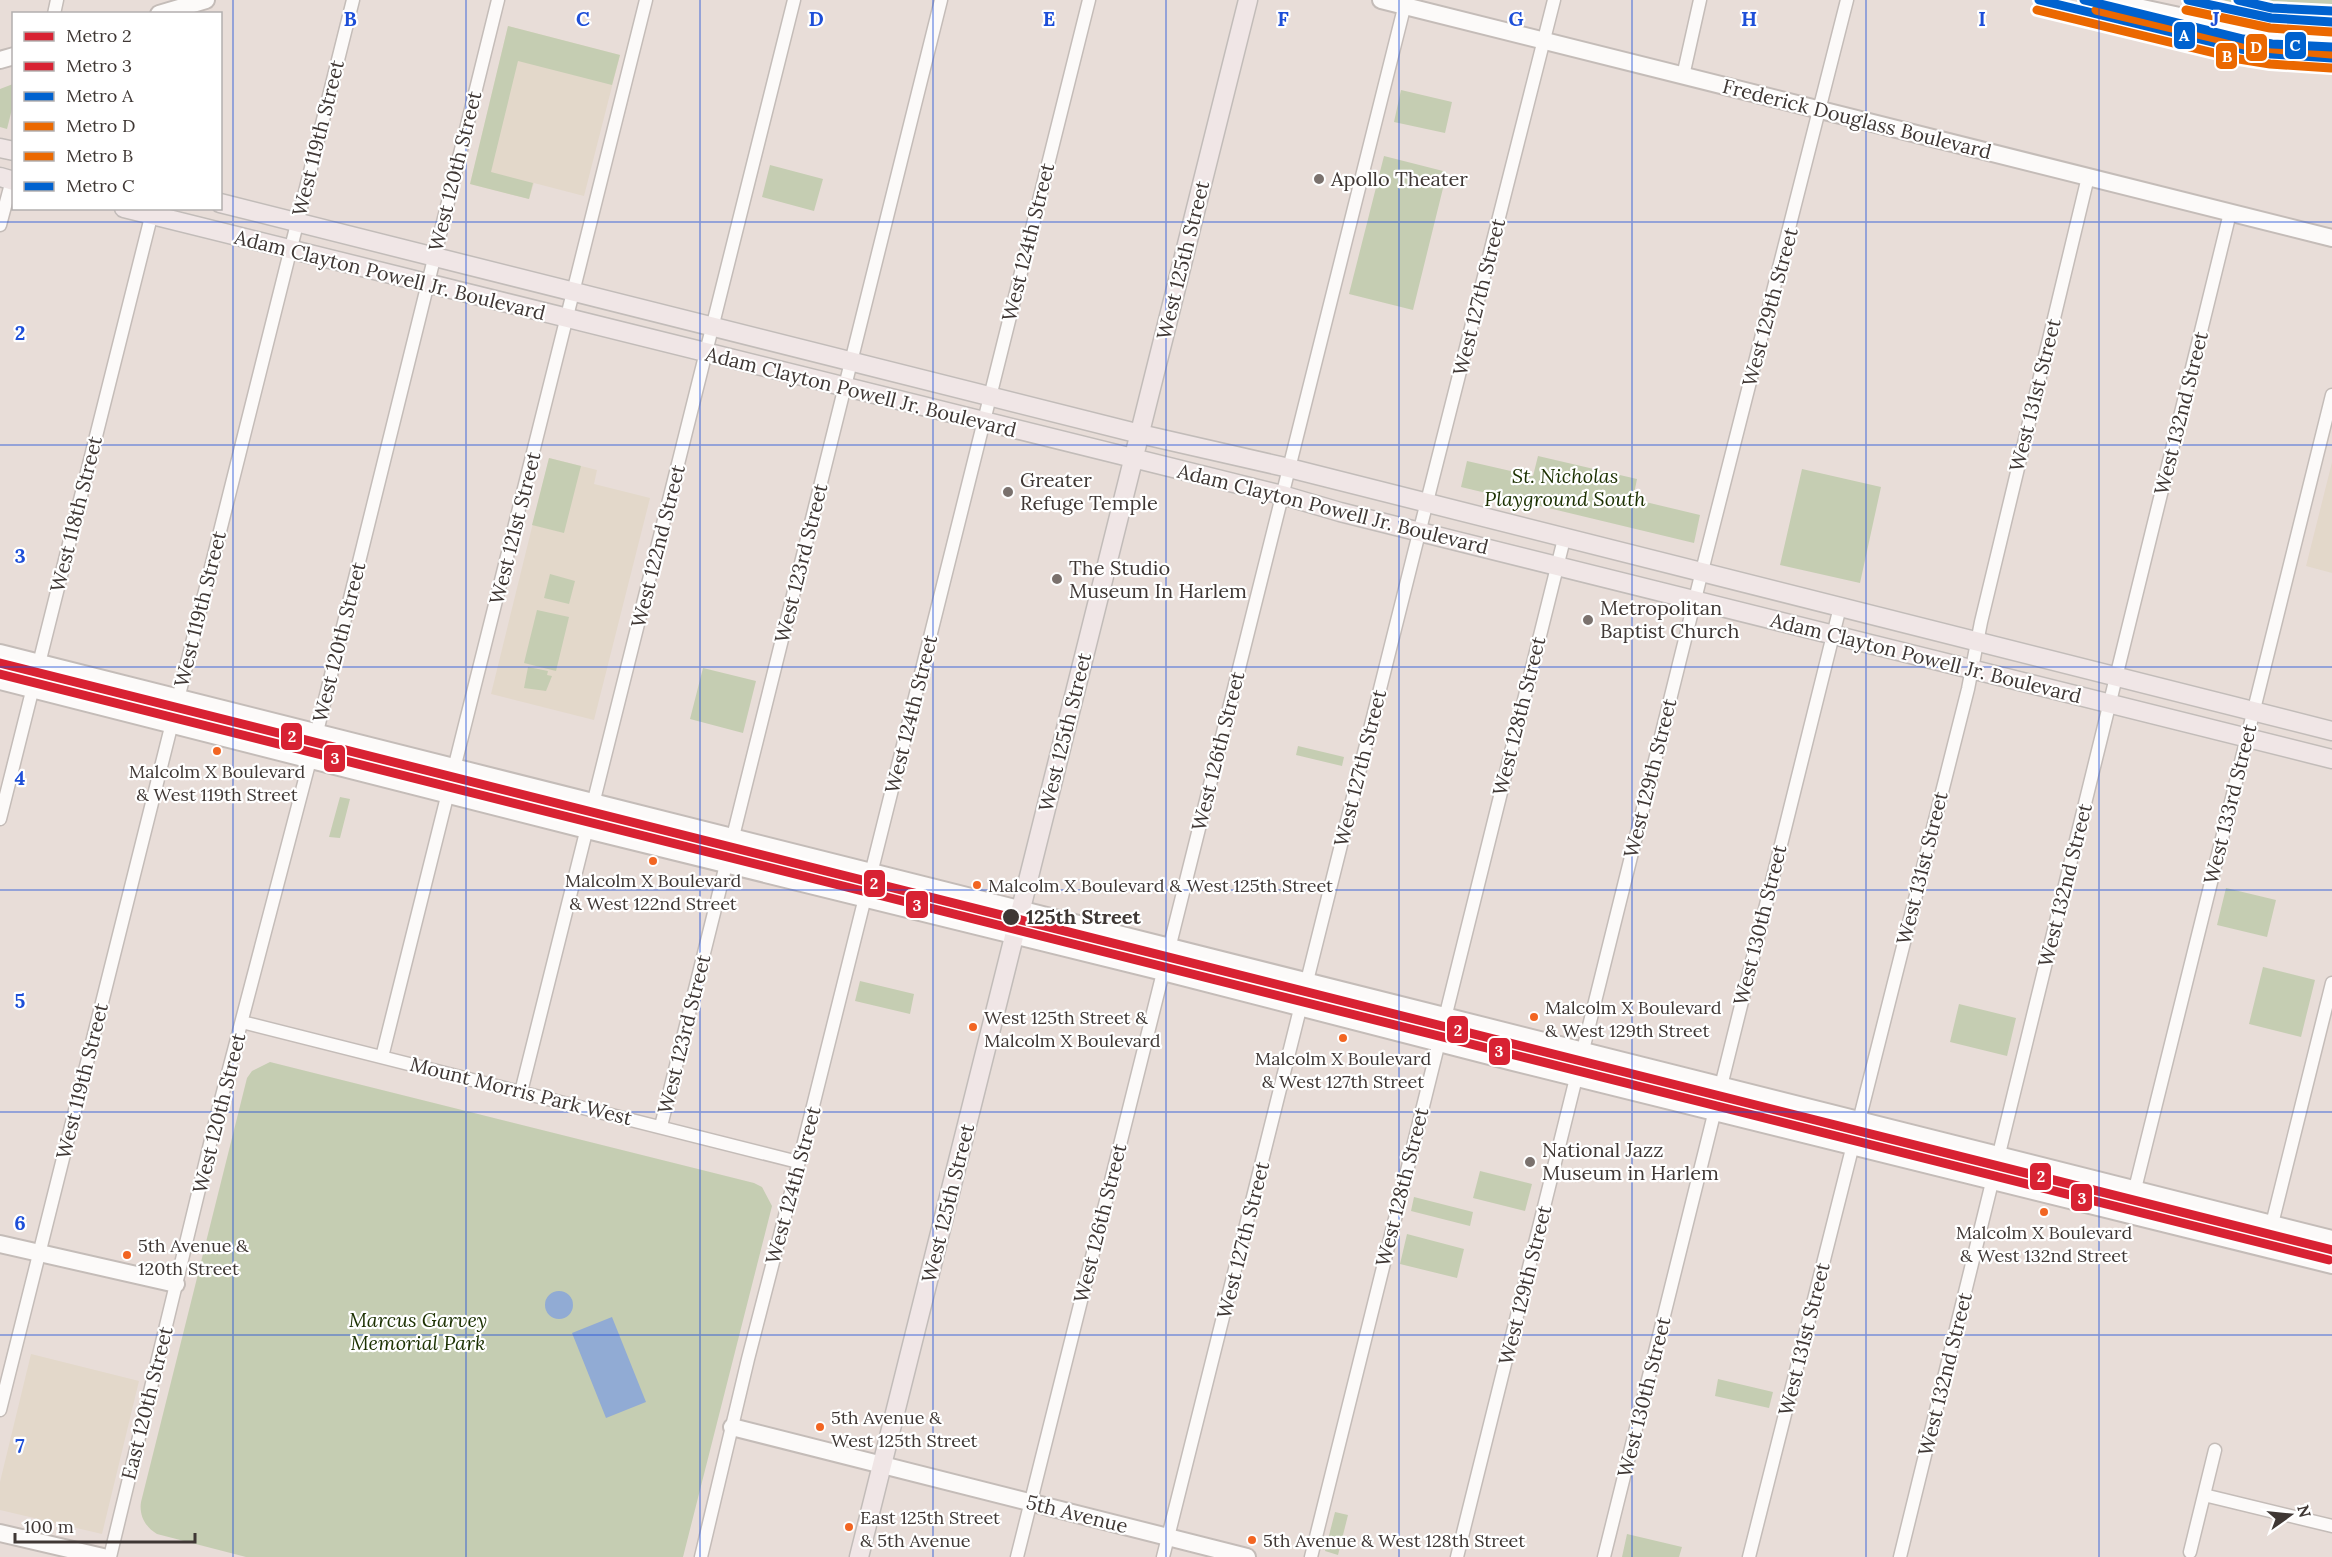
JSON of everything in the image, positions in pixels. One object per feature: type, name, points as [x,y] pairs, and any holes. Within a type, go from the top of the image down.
[{"type":"main road","points":[[166,12],[205,0]]},
{"type":"main road","name":"West 125th Street","points":[[859,1557],[1248,0]]},
{"type":"main road","name":"Frederick Douglass Boulevard","points":[[1381,0],[1405,3],[1544,41],[2332,238]]},
{"type":"main road","points":[[2105,0],[2212,23],[2332,41]]},
{"type":"main road","name":"Adam Clayton Powell Jr. Boulevard","points":[[222,204],[1140,434],[1289,468],[1701,574],[2332,731]]},
{"type":"main road","name":"Adam Clayton Powell Jr. Boulevard","points":[[152,212],[289,250],[1282,495],[1419,532],[2332,759]]},
{"type":"main road","points":[[0,653],[2332,1239]]},
{"type":"main road","points":[[0,681],[587,830],[1163,972],[1576,1078],[2332,1265]]},
{"type":"main road","points":[[0,1244],[177,1284]]},
{"type":"main road","name":"5th Avenue","points":[[732,1427],[1247,1557]]},
{"type":"main road","points":[[0,1533],[103,1557]]},
{"type":"street","name":"West 119th Street","points":[[0,1410],[353,0]]},
{"type":"street","name":"West 120th Street","points":[[177,1284],[310,760],[498,0]]},
{"type":"street","name":"West 121st Street","points":[[382,1057],[646,0]]},
{"type":"street","name":"West 122nd Street","points":[[521,1092],[794,0]]},
{"type":"street","name":"West 123rd Street","points":[[661,1126],[941,0]]},
{"type":"street","name":"West 124th Street","points":[[701,1557],[1089,0]]},
{"type":"street","name":"West 127th Street","points":[[1163,1557],[1554,0]]},
{"type":"street","points":[[1683,76],[1700,0]]},
{"type":"street","name":"West 129th Street","points":[[1457,1557],[1701,574],[1821,110],[1847,0]]},
{"type":"street","name":"West 126th Street","points":[[1017,1557],[1405,3]]},
{"type":"street","name":"West 131st Street","points":[[1749,1557],[1971,669],[2088,177]]},
{"type":"street","points":[[0,225],[10,178]]},
{"type":"street","name":"West 118th Street","points":[[0,819],[152,212]]},
{"type":"street","name":"West 132nd Street","points":[[1900,1557],[2230,213]]},
{"type":"street","name":"West 133rd Street","points":[[2129,1214],[2332,395]]},
{"type":"street","name":"West 128th Street","points":[[1311,1557],[1564,539]]},
{"type":"street","name":"West 130th Street","points":[[1604,1557],[1839,607]]},
{"type":"street","points":[[2266,1248],[2332,983]]},
{"type":"street","name":"Mount Morris Park West","points":[[242,1022],[798,1162]]},
{"type":"street","name":"East 120th Street","points":[[110,1557],[177,1284]]},
{"type":"street","points":[[2190,1552],[2215,1450]]},
{"type":"street","points":[[2204,1495],[2332,1526]]},
{"type":"shaded area","points":[[508,26],[620,55],[584,196],[534,183],[529,199],[470,184]]},
{"type":"shaded area","points":[[549,458],[597,470],[594,484],[650,498],[594,720],[491,694]]},
{"type":"shaded area","points":[[2332,462],[2332,573],[2306,566]]},
{"type":"shaded area","points":[[31,1354],[139,1381],[102,1534],[0,1510],[0,1482]]},
{"type":"green space","points":[[2223,0],[2332,0],[2332,15],[2263,10]]},
{"type":"green space","points":[[508,26],[620,55],[612,85],[518,61],[491,172],[533,183],[529,199],[470,184]]},
{"type":"green space","points":[[12,84],[12,109],[7,129],[0,127],[0,89]]},
{"type":"green space","points":[[1401,90],[1452,102],[1445,133],[1394,122]]},
{"type":"green space","points":[[1384,156],[1447,172],[1413,310],[1349,294]]},
{"type":"green space","points":[[770,165],[823,179],[814,211],[762,197]]},
{"type":"green space","name":"St. Nicholas Playground South","points":[[1538,456],[1637,479],[1633,499],[1700,515],[1694,543],[1461,487],[1467,461],[1533,476]]},
{"type":"green space","points":[[549,458],[581,466],[564,533],[532,525]]},
{"type":"green space","points":[[1802,469],[1881,487],[1860,583],[1780,565]]},
{"type":"green space","points":[[550,574],[575,581],[569,604],[544,598]]},
{"type":"green space","points":[[537,610],[569,617],[556,671],[524,663]]},
{"type":"green space","points":[[528,667],[548,671],[547,675],[552,676],[546,691],[524,688]]},
{"type":"green space","points":[[703,668],[756,681],[743,733],[690,719]]},
{"type":"green space","points":[[1298,746],[1344,757],[1342,766],[1296,755]]},
{"type":"green space","points":[[340,797],[350,799],[340,838],[329,837]]},
{"type":"green space","points":[[2226,888],[2276,900],[2267,937],[2217,925]]},
{"type":"green space","points":[[2263,967],[2315,980],[2301,1037],[2249,1024]]},
{"type":"green space","points":[[860,981],[914,994],[910,1014],[855,1001]]},
{"type":"green space","points":[[1959,1004],[2016,1018],[2007,1056],[1950,1042]]},
{"type":"green space","name":"Marcus Garvey Memorial Park","points":[[270,1062],[754,1183],[762,1187],[772,1206],[683,1557],[246,1557],[157,1534],[149,1528],[142,1516],[141,1502],[247,1078],[252,1071]]},
{"type":"green space","points":[[1480,1171],[1532,1184],[1525,1211],[1473,1198]]},
{"type":"green space","points":[[1414,1197],[1473,1212],[1470,1226],[1411,1211]]},
{"type":"green space","points":[[1407,1234],[1464,1249],[1457,1278],[1400,1264]]},
{"type":"green space","points":[[1718,1379],[1773,1392],[1769,1408],[1715,1396]]},
{"type":"green space","points":[[1335,1512],[1348,1515],[1338,1555],[1325,1551]]},
{"type":"green space","points":[[1627,1534],[1682,1547],[1679,1557],[1622,1557]]},
{"type":"water","points":[[559,1291],[569,1295],[573,1305],[569,1315],[559,1319],[549,1315],[545,1305],[549,1295]]},
{"type":"water","points":[[612,1317],[646,1402],[606,1418],[572,1333]]},
{"type":"metro line","name":"A","points":[[2039,0],[2241,49],[2271,54],[2332,58]]},
{"type":"metro line","name":"C","points":[[2084,0],[2243,39],[2272,44],[2332,47]]},
{"type":"metro line","name":"A","points":[[2188,0],[2271,18],[2332,22]]},
{"type":"metro line","name":"C","points":[[2238,0],[2272,8],[2332,11]]},
{"type":"metro line","name":"B","points":[[2037,10],[2239,59],[2270,64],[2331,68]]},
{"type":"metro line","name":"D","points":[[2096,10],[2253,47],[2331,54]]},
{"type":"metro line","name":"B","points":[[2186,10],[2270,28],[2331,32]]},
{"type":"metro line","name":"2","points":[[0,663],[2332,1250]]},
{"type":"metro line","name":"3","points":[[0,674],[2329,1260]]},
{"type":"place","name":"Apollo Theater","points":[[1319,179]]},
{"type":"place","name":"Greater Refuge Temple","points":[[1008,492]]},
{"type":"place","name":"The Studio Museum In Harlem","points":[[1057,579]]},
{"type":"place","name":"Metropolitan Baptist Church","points":[[1588,620]]},
{"type":"place","name":"Malcolm X Boulevard & West 119th Street","points":[[217,751]]},
{"type":"place","name":"Malcolm X Boulevard & West 122nd Street","points":[[653,861]]},
{"type":"place","name":"Malcolm X Boulevard & West 125th Street","points":[[977,885]]},
{"type":"place","name":"125th Street","points":[[1011,917]]},
{"type":"place","name":"Malcolm X Boulevard & West 129th Street","points":[[1534,1017]]},
{"type":"place","name":"West 125th Street & Malcolm X Boulevard","points":[[973,1027]]},
{"type":"place","name":"Malcolm X Boulevard & West 127th Street","points":[[1343,1038]]},
{"type":"place","name":"National Jazz Museum in Harlem","points":[[1530,1162]]},
{"type":"place","name":"Malcolm X Boulevard & West 132nd Street","points":[[2044,1212]]},
{"type":"place","name":"5th Avenue & 120th Street","points":[[127,1255]]},
{"type":"place","name":"5th Avenue & West 125th Street","points":[[820,1427]]},
{"type":"place","name":"East 125th Street & 5th Avenue","points":[[849,1527]]},
{"type":"place","name":"5th Avenue & West 128th Street","points":[[1252,1540]]}]
